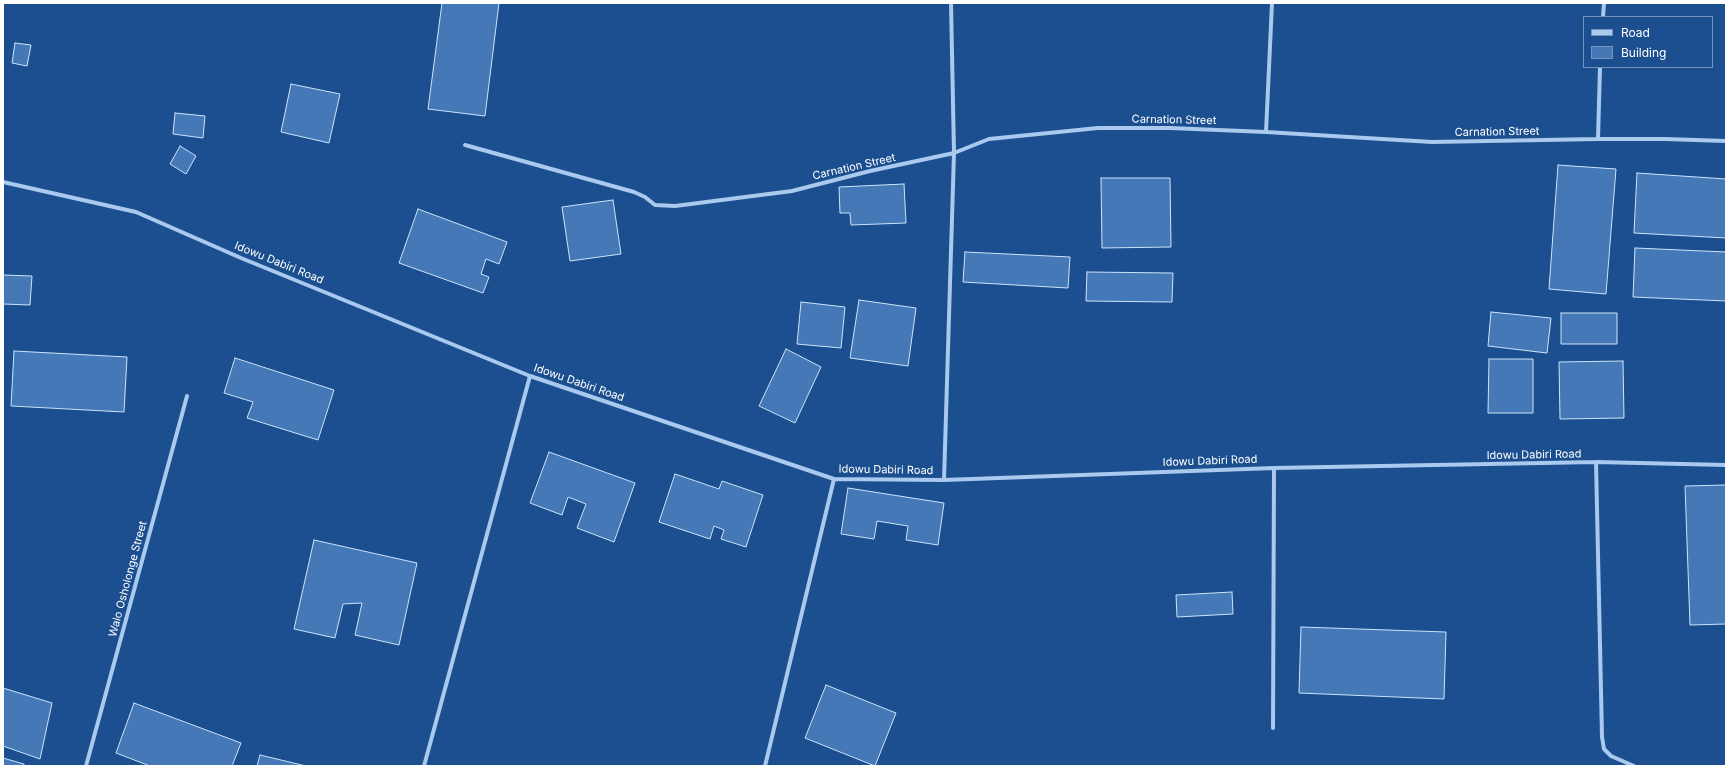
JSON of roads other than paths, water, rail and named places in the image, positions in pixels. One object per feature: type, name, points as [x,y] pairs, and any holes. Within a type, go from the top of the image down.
[{"type":"street","points":[[944,480],[954,153],[951,3]]},
{"type":"street","points":[[1266,132],[1272,3]]},
{"type":"street","points":[[1603,16],[1604,3]]},
{"type":"street","points":[[1598,139],[1600,68]]},
{"type":"street","name":"Carnation Street","points":[[465,145],[634,192],[645,197],[655,205],[675,206],[792,191],[870,171],[954,153],[989,139],[1098,128],[1170,128],[1266,132],[1432,142],[1598,139],[1726,141]]},
{"type":"street","name":"Idowu Dabiri Road","points":[[3,182],[136,212],[241,258],[530,376],[834,479],[944,480],[1274,468],[1596,462],[1726,465]]},
{"type":"street","points":[[424,766],[530,376]]},
{"type":"street","name":"Walo Osholonge Street","points":[[86,766],[187,396]]},
{"type":"street","points":[[1596,462],[1602,737],[1604,749],[1611,756],[1634,766]]},
{"type":"street","points":[[1273,728],[1274,468]]},
{"type":"street","points":[[765,766],[834,479]]}]
